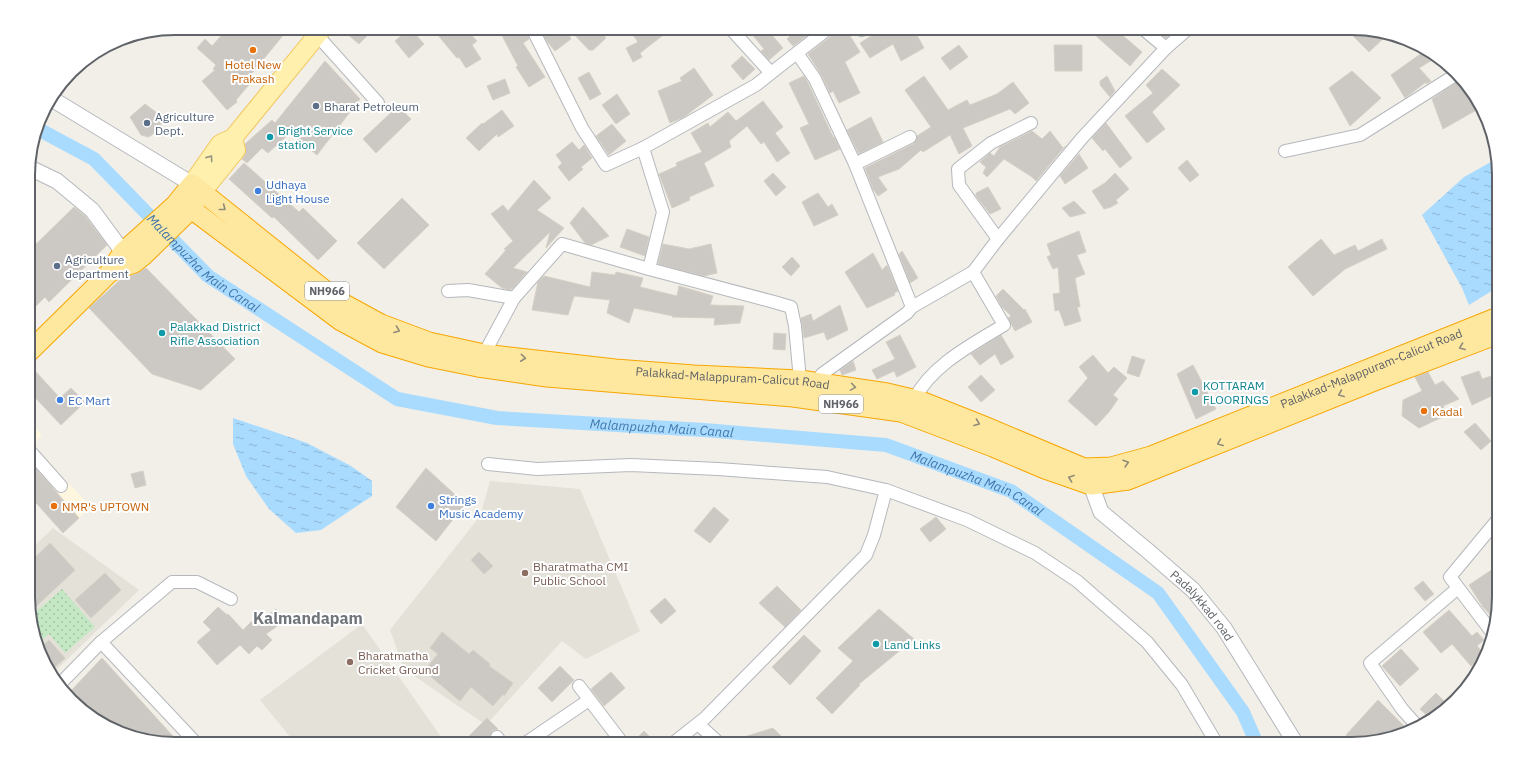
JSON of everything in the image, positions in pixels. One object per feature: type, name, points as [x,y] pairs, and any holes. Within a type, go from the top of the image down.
[{"type":"highway","points":[[35,346],[110,272],[188,200]]},
{"type":"highway","name":"Palakkad-Malappuram-Calicut Road","points":[[188,200],[337,300],[365,324],[382,343],[420,355],[478,367],[547,377],[793,397],[901,412],[1045,468],[1091,476],[1128,480],[1377,380],[1492,336]]},
{"type":"highway","name":"Palakkad-Malappuram-Calicut Road","points":[[1091,476],[1111,467],[1151,456],[1492,319]]},
{"type":"highway","name":"Palakkad-Malappuram-Calicut Road","points":[[365,324],[381,324],[429,342],[484,354],[615,369],[809,381],[888,393],[914,400],[984,426],[1084,468],[1091,476]]},
{"type":"main road","points":[[188,200],[220,144],[233,138],[318,35]]},
{"type":"street","points":[[322,35],[378,103]]},
{"type":"street","points":[[536,35],[582,128],[606,165],[643,148],[756,85],[820,35]]},
{"type":"street","points":[[736,35],[771,73]]},
{"type":"street","points":[[1150,35],[1166,48]]},
{"type":"street","points":[[484,354],[514,298],[562,244],[790,307],[809,381],[822,374],[907,313],[912,306],[973,272],[1082,138],[1166,48],[1181,35]]},
{"type":"street","points":[[796,53],[815,79],[855,164],[912,306]]},
{"type":"street","points":[[1285,151],[1360,135],[1452,77]]},
{"type":"street","points":[[56,102],[162,166],[188,200]]},
{"type":"street","points":[[998,240],[958,185],[958,169],[991,143],[1031,123]]},
{"type":"street","points":[[855,164],[910,137]]},
{"type":"street","points":[[643,148],[663,212],[649,269]]},
{"type":"street","points":[[35,170],[56,181],[92,210],[132,251]]},
{"type":"street","points":[[914,400],[920,388],[952,357],[1004,324],[973,272]]},
{"type":"street","points":[[448,292],[468,290],[514,298]]},
{"type":"street","points":[[35,457],[61,486]]},
{"type":"street","points":[[488,464],[537,469],[631,464],[827,477],[886,490],[967,520],[1035,553],[1077,582],[1147,642],[1182,685],[1213,737]]},
{"type":"street","name":"Padalykkad road","points":[[1091,476],[1101,512],[1148,550],[1193,590],[1224,628],[1292,737]]},
{"type":"street","points":[[681,737],[705,718],[866,555],[874,535],[886,490]]},
{"type":"street","points":[[1488,627],[1450,577],[1492,526]]},
{"type":"street","points":[[63,681],[101,642],[172,582],[198,582],[230,598]]},
{"type":"street","points":[[1414,723],[1402,709],[1370,663],[1458,588]]},
{"type":"street","points":[[101,642],[190,737]]},
{"type":"street","points":[[579,686],[618,737]]},
{"type":"street","points":[[534,737],[589,700]]},
{"type":"street","points":[[698,724],[712,737]]},
{"type":"shaded area","points":[[35,427],[42,435],[35,443]]},
{"type":"shaded area","points":[[35,447],[91,507],[63,533],[35,502]]},
{"type":"shaded area","name":"Bharatmatha CMI Public School","points":[[490,481],[580,489],[640,631],[586,659],[562,641],[486,725],[404,669],[390,630],[480,516]]},
{"type":"shaded area","points":[[53,528],[139,590],[56,670],[49,659],[42,642],[36,615],[35,545]]},
{"type":"shaded area","name":"Bharatmatha Cricket Ground","points":[[362,624],[441,737],[290,737],[260,700]]},
{"type":"green space","points":[[62,589],[95,627],[65,653],[49,634],[42,640],[36,612]]},
{"type":"water","points":[[1492,162],[1492,291],[1469,305],[1462,288],[1422,215],[1464,177]]},
{"type":"water","points":[[233,418],[307,443],[351,466],[372,481],[372,496],[321,530],[296,533],[269,509],[246,476],[233,444]]},
{"type":"building","points":[[222,35],[283,35],[249,77],[253,80],[236,100],[237,102],[227,110],[202,81],[215,70],[213,69],[216,65],[197,48],[205,39],[212,46]]},
{"type":"building","points":[[348,35],[367,36],[359,44]]},
{"type":"building","points":[[402,35],[416,35],[424,44],[409,58],[395,41]]},
{"type":"building","points":[[438,35],[471,35],[477,41],[472,45],[481,59],[466,68],[459,57],[457,58]]},
{"type":"building","points":[[502,35],[528,35],[529,39],[523,43],[545,77],[529,87],[516,67],[518,66]]},
{"type":"building","points":[[544,35],[569,35],[571,39],[555,51]]},
{"type":"building","points":[[575,35],[603,35],[606,38],[593,50],[589,50]]},
{"type":"building","points":[[633,35],[662,36],[640,53],[642,57],[633,62],[626,48],[638,42]]},
{"type":"building","points":[[753,35],[772,35],[783,48],[769,60],[761,51],[764,49]]},
{"type":"building","points":[[791,35],[808,35],[793,46],[787,39]]},
{"type":"building","points":[[833,35],[849,35],[860,52],[845,62],[860,93],[839,103],[833,91],[830,93],[822,76],[808,54]]},
{"type":"building","points":[[873,35],[917,35],[924,48],[901,61],[893,44],[870,58],[860,43]]},
{"type":"building","points":[[1095,35],[1122,35],[1142,52],[1130,66]]},
{"type":"building","points":[[1162,35],[1170,35],[1166,38]]},
{"type":"building","points":[[1352,35],[1370,36],[1383,39],[1369,52]]},
{"type":"building","points":[[959,45],[968,57],[950,70],[941,58]]},
{"type":"building","points":[[1054,45],[1082,45],[1082,71],[1055,71]]},
{"type":"building","points":[[1421,53],[1432,60],[1419,68],[1431,81],[1426,84],[1426,82],[1405,98],[1391,75]]},
{"type":"building","points":[[742,56],[755,69],[743,80],[731,66]]},
{"type":"building","points":[[325,61],[360,99],[317,155],[290,133],[268,153],[262,148],[247,163],[242,159],[246,152],[245,144],[272,120],[275,123]]},
{"type":"building","points":[[694,68],[713,95],[684,117],[670,123],[658,91],[682,81],[680,78]]},
{"type":"building","points":[[1162,69],[1180,85],[1152,112],[1165,129],[1147,143],[1125,116],[1153,93],[1146,85]]},
{"type":"building","points":[[1352,71],[1381,98],[1350,126],[1329,88]]},
{"type":"building","points":[[589,72],[601,94],[590,100],[578,78]]},
{"type":"building","points":[[804,76],[840,149],[815,160],[800,128],[809,124],[789,83]]},
{"type":"building","points":[[924,76],[948,110],[967,100],[970,105],[997,94],[1013,82],[1029,103],[1015,114],[1010,109],[963,128],[972,146],[959,154],[950,135],[923,152],[921,150],[899,169],[878,177],[887,190],[878,196],[873,189],[865,168],[913,144],[916,141],[917,136],[931,127],[905,90]]},
{"type":"building","points":[[1107,76],[1115,91],[1110,97],[1100,85],[1100,81]]},
{"type":"building","points":[[505,79],[510,93],[493,100],[487,86]]},
{"type":"building","points":[[1457,83],[1476,110],[1443,129],[1432,99]]},
{"type":"building","points":[[617,94],[630,114],[616,124],[602,105]]},
{"type":"building","points":[[763,101],[783,127],[775,133],[790,153],[777,162],[764,142],[761,144],[747,126],[729,141],[731,147],[704,163],[714,186],[689,197],[690,200],[672,208],[659,174],[677,166],[676,163],[702,152],[691,133],[708,123],[710,127],[728,112],[736,121]]},
{"type":"building","name":"Agriculture Dept.","points":[[145,104],[161,116],[161,128],[149,137],[141,135],[130,117]]},
{"type":"building","points":[[398,106],[411,119],[376,153],[363,139]]},
{"type":"building","points":[[502,110],[514,126],[498,137],[497,134],[479,151],[466,138],[482,123],[483,124]]},
{"type":"building","points":[[871,117],[883,142],[859,154],[847,130]]},
{"type":"building","points":[[1106,123],[1132,158],[1120,168],[1105,149],[1103,151],[1092,138]]},
{"type":"building","points":[[612,124],[626,141],[609,155],[596,136]]},
{"type":"building","points":[[1032,131],[1042,139],[1050,131],[1063,148],[1065,146],[1036,181],[1004,159],[987,177],[983,173],[986,167],[980,162],[990,153],[994,156],[1000,147]]},
{"type":"building","points":[[572,142],[579,150],[584,145],[592,158],[581,167],[583,169],[569,181],[558,167],[562,163],[556,155]]},
{"type":"building","points":[[1079,154],[1088,168],[1065,184],[1060,176]]},
{"type":"building","points":[[1187,160],[1199,175],[1190,182],[1178,168]]},
{"type":"building","points":[[244,163],[299,212],[303,208],[337,241],[318,260],[274,217],[272,218],[229,179]]},
{"type":"building","points":[[773,173],[786,187],[776,196],[764,181]]},
{"type":"building","points":[[1115,173],[1129,189],[1116,200],[1118,203],[1104,209],[1092,191],[1105,183]]},
{"type":"building","points":[[534,180],[551,198],[537,210],[564,228],[546,248],[550,232],[513,268],[527,272],[514,287],[510,290],[502,288],[485,274],[506,250],[504,249],[513,241],[491,214],[503,205],[508,211]]},
{"type":"building","points":[[988,187],[1001,209],[990,214],[976,196],[976,193]]},
{"type":"building","points":[[818,193],[828,207],[832,204],[838,215],[814,226],[802,202]]},
{"type":"building","points":[[402,198],[429,225],[384,269],[357,243]]},
{"type":"building","points":[[1074,201],[1086,213],[1070,217],[1062,208]]},
{"type":"building","name":"Agriculture department","points":[[74,207],[85,216],[107,245],[49,302],[45,297],[35,307],[35,245]]},
{"type":"building","points":[[583,207],[609,236],[591,245],[585,243],[570,223]]},
{"type":"building","points":[[627,229],[649,237],[645,256],[620,247]]},
{"type":"building","points":[[1079,231],[1086,252],[1077,255],[1085,274],[1075,278],[1080,307],[1077,307],[1081,321],[1065,326],[1059,310],[1055,311],[1053,294],[1060,293],[1058,267],[1053,269],[1047,257],[1051,255],[1047,244]]},
{"type":"building","points":[[1321,239],[1334,255],[1355,245],[1358,251],[1382,239],[1387,249],[1345,269],[1313,296],[1288,267]]},
{"type":"building","points":[[663,244],[689,249],[711,244],[717,273],[704,276],[658,264]]},
{"type":"building","points":[[902,251],[918,278],[910,283],[899,254]]},
{"type":"building","points":[[873,253],[882,270],[887,265],[898,291],[894,293],[895,295],[867,308],[845,272]]},
{"type":"building","points":[[792,257],[800,266],[791,276],[782,267]]},
{"type":"building","name":"Palakkad District Rifle Association","points":[[146,268],[235,359],[201,390],[152,374],[89,308],[120,280]]},
{"type":"building","points":[[592,272],[615,275],[616,272],[643,278],[640,287],[677,296],[679,286],[713,296],[710,305],[744,306],[740,323],[714,325],[715,318],[672,317],[673,316],[634,308],[629,323],[607,313],[610,300],[574,296],[568,315],[532,310],[538,282],[544,276],[590,287]]},
{"type":"building","points":[[1003,289],[1024,310],[1025,309],[1032,322],[1015,331],[1008,318],[1011,316],[1002,307],[996,296]]},
{"type":"building","points":[[840,305],[848,330],[827,340],[824,332],[804,338],[801,318],[811,314],[813,321]]},
{"type":"building","points":[[774,333],[786,334],[785,350],[773,349]]},
{"type":"building","points":[[900,335],[916,367],[897,377],[894,371],[877,379],[872,370],[895,359],[886,342]]},
{"type":"building","points":[[1001,335],[1014,357],[1001,365],[995,354],[980,365],[971,354]]},
{"type":"building","points":[[1093,355],[1108,373],[1114,367],[1127,378],[1113,395],[1118,399],[1109,412],[1096,426],[1068,401],[1088,378],[1079,367]]},
{"type":"building","points":[[1132,356],[1145,360],[1139,377],[1127,373]]},
{"type":"building","points":[[853,361],[856,370],[842,375],[840,370]]},
{"type":"building","name":"KOTTARAM FLOORINGS","points":[[1193,365],[1216,409],[1196,419],[1177,374]]},
{"type":"building","points":[[1479,371],[1482,379],[1492,376],[1492,396],[1472,405],[1461,377]]},
{"type":"building","name":"EC Mart","points":[[36,372],[60,398],[71,388],[85,402],[61,425],[35,397]]},
{"type":"building","name":"Kadal","points":[[1428,372],[1435,385],[1443,381],[1459,399],[1443,406],[1447,415],[1419,428],[1402,416],[1403,400],[1422,391],[1415,377]]},
{"type":"building","points":[[981,375],[995,390],[981,402],[968,387]]},
{"type":"building","points":[[1475,423],[1491,441],[1481,450],[1464,432]]},
{"type":"building","name":"NMR's UPTOWN","points":[[35,468],[79,518],[63,533],[35,502]]},
{"type":"building","name":"Strings Music Academy","points":[[426,468],[465,504],[436,541],[396,507]]},
{"type":"building","points":[[143,471],[146,485],[135,488],[131,474]]},
{"type":"building","points":[[714,507],[729,520],[710,543],[694,531]]},
{"type":"building","points":[[936,517],[946,529],[930,542],[920,529]]},
{"type":"building","points":[[50,543],[75,570],[35,607],[35,606],[35,557]]},
{"type":"building","points":[[479,552],[493,566],[484,574],[471,560]]},
{"type":"building","points":[[1492,570],[1491,616],[1483,607],[1469,585]]},
{"type":"building","points":[[105,573],[121,590],[91,618],[75,600]]},
{"type":"building","points":[[1423,581],[1434,594],[1425,601],[1414,588]]},
{"type":"building","points":[[777,586],[801,610],[785,627],[759,603]]},
{"type":"building","points":[[665,598],[676,611],[661,624],[650,611]]},
{"type":"building","points":[[218,607],[227,615],[228,614],[243,630],[252,621],[256,624],[276,609],[284,621],[266,634],[272,640],[262,650],[257,646],[249,654],[240,645],[217,665],[197,642],[211,630],[203,622]]},
{"type":"building","name":"Land Links","points":[[879,609],[914,639],[859,684],[860,685],[832,714],[816,698],[853,661],[838,648]]},
{"type":"building","points":[[1449,610],[1472,636],[1477,632],[1484,640],[1477,646],[1481,650],[1477,660],[1471,666],[1452,644],[1441,653],[1423,632]]},
{"type":"building","points":[[442,632],[469,654],[473,650],[490,664],[489,666],[513,683],[504,696],[503,694],[493,706],[471,687],[460,701],[424,671],[438,654],[430,648]]},
{"type":"building","points":[[804,635],[821,651],[790,685],[772,667]]},
{"type":"building","points":[[49,640],[65,658],[54,668],[49,659],[43,645]]},
{"type":"building","points":[[1401,649],[1419,669],[1400,686],[1382,666]]},
{"type":"building","points":[[102,658],[174,737],[157,736],[130,730],[113,723],[90,708],[71,691]]},
{"type":"building","points":[[560,666],[574,680],[552,702],[538,688]]},
{"type":"building","points":[[611,672],[625,688],[604,706],[591,689]]},
{"type":"building","points":[[1436,693],[1445,702],[1427,715],[1420,709]]},
{"type":"building","points":[[1378,700],[1404,726],[1397,730],[1370,736],[1348,737],[1346,735]]},
{"type":"building","points":[[487,718],[498,729],[492,731],[490,737],[469,736]]},
{"type":"building","points":[[773,728],[782,737],[744,737]]},
{"type":"building","points":[[644,731],[650,737],[638,737]]},
{"type":"waterway","name":"Malampuzha Main Canal","points":[[42,131],[94,159],[208,276],[397,399],[497,418],[704,430],[886,445],[1011,491],[1158,593],[1243,712],[1254,737]]},
{"type":"place","name":"Hotel New Prakash","points":[[253,50]]},
{"type":"place","name":"Bharat Petroleum","points":[[316,106]]},
{"type":"place","name":"Agriculture Dept.","points":[[147,123]]},
{"type":"place","name":"Bright Service station","points":[[270,137]]},
{"type":"place","name":"Udhaya Light House","points":[[258,191]]},
{"type":"place","name":"Agriculture department","points":[[57,266]]},
{"type":"place","name":"Palakkad District Rifle Association","points":[[162,333]]},
{"type":"place","name":"KOTTARAM FLOORINGS","points":[[1195,392]]},
{"type":"place","name":"EC Mart","points":[[60,400]]},
{"type":"place","name":"Kadal","points":[[1424,411]]},
{"type":"place","name":"NMR's UPTOWN","points":[[54,506]]},
{"type":"place","name":"Strings Music Academy","points":[[431,506]]},
{"type":"place","name":"Bharatmatha CMI Public School","points":[[525,573]]},
{"type":"place","name":"Land Links","points":[[876,644]]},
{"type":"place","name":"Bharatmatha Cricket Ground","points":[[350,662]]},
{"type":"district","name":"Kalmandapam","points":[[308,618]]}]
